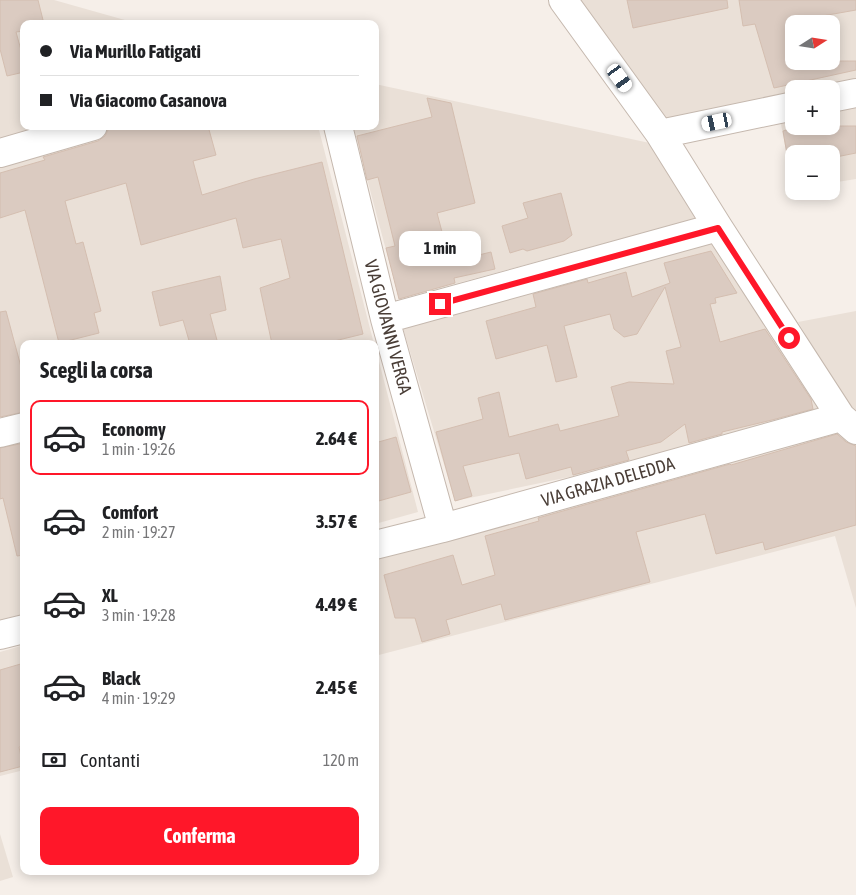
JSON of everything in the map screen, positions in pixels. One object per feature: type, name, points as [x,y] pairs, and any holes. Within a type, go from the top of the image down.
[{"type":"street","points":[[563,0],[660,134],[718,228],[848,423]]},
{"type":"street","points":[[840,96],[856,92]]},
{"type":"street","points":[[660,134],[785,108]]},
{"type":"street","points":[[0,153],[78,130]]},
{"type":"street","name":"VIA GIOVANNI VERGA","points":[[339,130],[385,319],[443,528]]},
{"type":"street","points":[[385,319],[718,228]]},
{"type":"street","name":"VIA GRAZIA DELEDDA","points":[[379,544],[848,423]]},
{"type":"street","points":[[0,433],[20,428]]},
{"type":"street","points":[[0,635],[20,630]]},
{"type":"shaded area","points":[[0,0],[54,0],[125,20],[20,20],[20,130],[78,130],[0,151]]},
{"type":"shaded area","points":[[578,0],[856,0],[856,179],[840,182],[840,145],[785,146],[780,119],[678,142]]},
{"type":"shaded area","points":[[379,85],[659,145],[705,216],[399,299],[354,130],[379,130]]},
{"type":"shaded area","points":[[131,130],[319,130],[373,340],[20,340],[20,413],[0,417],[0,165]]},
{"type":"shaded area","points":[[717,241],[823,407],[574,476],[455,501],[402,325]]},
{"type":"shaded area","points":[[856,311],[856,416],[851,411],[798,322]]},
{"type":"shaded area","points":[[379,361],[418,512],[379,523]]},
{"type":"shaded area","points":[[846,431],[856,446],[856,608],[835,536],[379,655],[379,557],[538,517],[729,459]]},
{"type":"shaded area","points":[[20,437],[20,621],[0,626],[0,442]]},
{"type":"shaded area","points":[[20,646],[20,771],[0,776],[0,652]]},
{"type":"shaded area","points":[[0,834],[13,877],[0,881]]},
{"type":"building","points":[[0,0],[38,0],[43,20],[20,20],[20,32],[16,32],[20,46],[20,73],[7,76],[0,49]]},
{"type":"building","points":[[627,0],[727,0],[728,8],[633,28]]},
{"type":"building","points":[[739,0],[856,0],[856,10],[828,15],[785,15],[785,70],[840,70],[840,61],[856,61],[856,70],[810,80],[785,80],[785,86],[774,88],[755,24],[743,26]]},
{"type":"building","points":[[427,98],[451,103],[475,203],[437,213],[450,262],[491,252],[495,269],[454,278],[455,283],[399,299],[386,248],[395,246],[378,177],[367,180],[357,136],[432,117]]},
{"type":"building","points":[[840,126],[856,126],[856,153],[840,156],[840,145],[785,145],[783,131],[785,130],[785,135],[840,135]]},
{"type":"building","points":[[108,130],[209,130],[216,155],[193,161],[202,195],[254,179],[322,162],[363,334],[338,340],[271,340],[260,288],[290,278],[281,239],[243,248],[236,218],[141,245],[126,183],[65,201],[76,244],[83,242],[101,311],[94,313],[99,333],[71,340],[58,340],[25,210],[0,218],[0,173],[45,160],[43,157],[98,141],[105,136]]},
{"type":"building","points":[[561,193],[572,235],[564,241],[527,251],[523,249],[510,253],[502,226],[528,218],[523,203]]},
{"type":"building","points":[[711,251],[737,293],[715,298],[716,303],[710,304],[720,342],[765,329],[811,399],[813,409],[722,432],[722,434],[689,443],[685,424],[661,442],[626,451],[629,460],[573,475],[571,467],[526,479],[519,453],[463,466],[472,496],[455,501],[436,432],[483,419],[478,398],[499,392],[509,437],[558,424],[560,431],[619,416],[611,387],[629,382],[674,384],[666,351],[681,347],[665,287],[637,334],[624,337],[614,329],[610,314],[564,326],[577,377],[556,382],[547,345],[496,359],[486,321],[536,307],[533,294],[587,279],[588,283],[626,272],[632,297],[670,283],[664,263]]},
{"type":"building","points":[[220,276],[226,310],[210,314],[217,340],[189,340],[183,320],[160,326],[152,292]]},
{"type":"building","points":[[6,311],[20,363],[20,413],[0,417],[0,312]]},
{"type":"building","points":[[837,434],[846,442],[856,446],[856,525],[765,550],[763,542],[716,554],[705,514],[636,532],[650,582],[505,620],[501,604],[446,620],[450,634],[422,642],[415,618],[395,618],[384,575],[453,555],[462,585],[495,575],[485,536],[539,521],[538,518]]},
{"type":"building","points":[[396,437],[411,492],[379,501],[379,442]]},
{"type":"building","points":[[20,444],[20,556],[17,556],[3,498],[0,499],[0,448]]},
{"type":"building","points":[[20,664],[20,767],[0,772],[0,670]]},
{"type":"route","points":[[440,304],[718,228],[789,338]]}]
